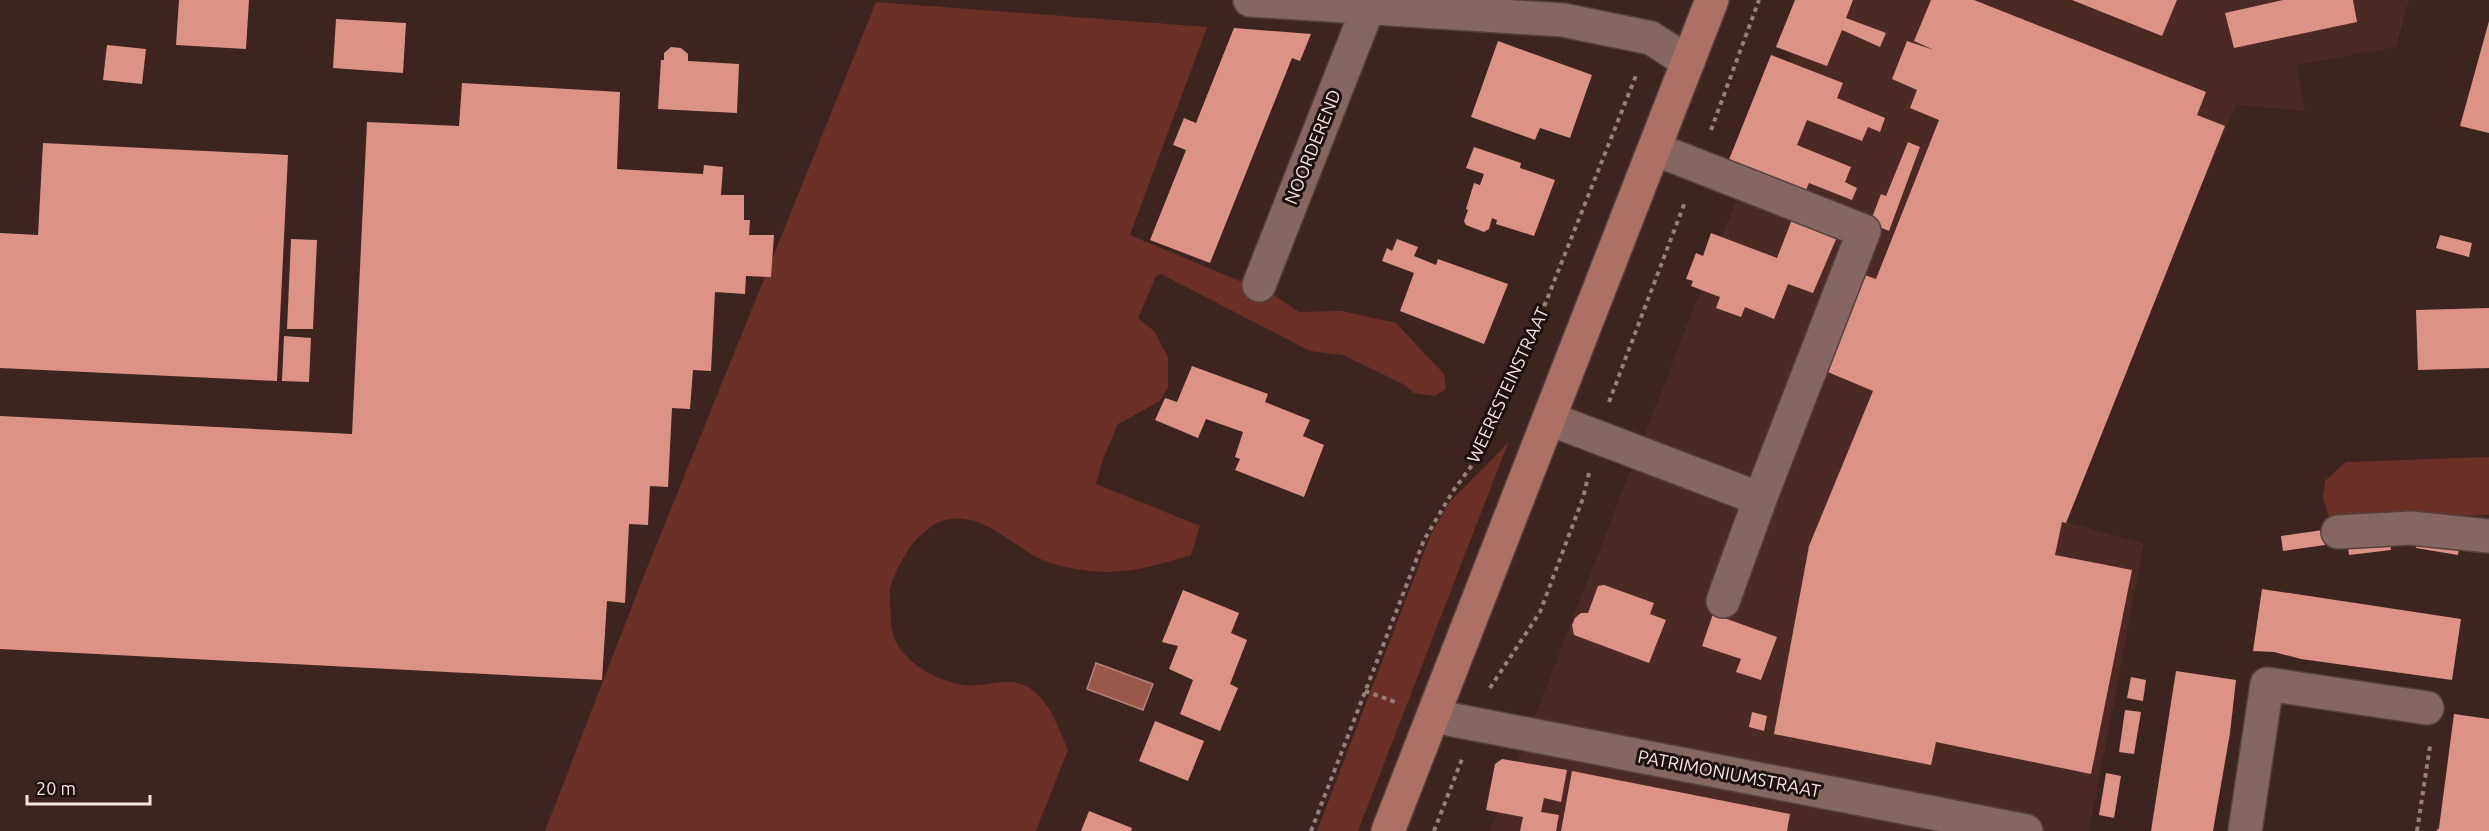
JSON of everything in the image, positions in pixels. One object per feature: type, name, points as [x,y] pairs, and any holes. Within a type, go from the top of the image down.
[{"type":"main road","points":[[1388,831],[1712,0]]},
{"type":"street","points":[[1250,0],[1563,20],[1651,38],[1688,62]]},
{"type":"street","name":"NOORDEREND","points":[[1258,285],[1368,9]]},
{"type":"street","points":[[1655,149],[1864,231],[1723,601]]},
{"type":"street","points":[[1550,419],[1760,499]]},
{"type":"street","points":[[2338,532],[2411,528],[2489,536]]},
{"type":"street","points":[[2246,831],[2267,684],[2427,708]]},
{"type":"street","name":"PATRIMONIUMSTRAAT","points":[[1433,716],[2026,831]]},
{"type":"path","name":"WEERESTEINSTRAAT","points":[[1311,831],[1424,540],[1453,491],[1478,457],[1519,367],[1651,38]]},
{"type":"path","points":[[2417,831],[2431,739],[2427,708]]},
{"type":"shaded area","points":[[1814,0],[2409,0],[2396,47],[2296,65],[2305,111],[2236,105],[2179,239],[2066,522],[2144,544],[2089,831],[1490,831]]},
{"type":"shaded area","points":[[876,2],[1207,27],[1130,235],[1275,296],[1299,312],[1342,311],[1396,323],[1444,374],[1446,389],[1435,396],[1414,393],[1403,384],[1343,355],[1310,351],[1161,274],[1156,276],[1138,318],[1154,331],[1168,357],[1168,387],[1160,401],[1118,424],[1103,459],[1096,484],[1200,526],[1191,555],[1135,570],[1106,572],[1076,569],[1037,558],[1000,533],[977,522],[952,519],[936,523],[916,540],[902,561],[891,585],[893,634],[898,646],[916,665],[952,683],[973,685],[1015,682],[1038,694],[1049,708],[1068,750],[1036,831],[545,831],[641,583]]},
{"type":"shaded area","points":[[1508,443],[1358,831],[1317,831],[1431,534],[1449,503]]},
{"type":"shaded area","points":[[2489,457],[2489,515],[2330,520],[2323,498],[2325,481],[2346,462]]},
{"type":"shaded area","points":[[1096,663],[1153,684],[1143,710],[1087,689]]},
{"type":"building","points":[[179,0],[249,0],[246,49],[176,45]]},
{"type":"building","points":[[1795,0],[1853,0],[1846,18],[1886,33],[1880,47],[1842,30],[1827,66],[1776,47]]},
{"type":"building","points":[[1931,0],[1974,0],[2206,92],[2197,115],[2225,126],[2066,523],[2062,522],[2055,555],[2132,570],[2091,774],[1936,742],[1931,765],[1774,734],[1809,546],[1873,391],[1823,370],[1856,272],[1876,279],[1939,120],[1910,108],[1917,90],[1892,79],[1907,41],[1934,50],[1914,41]]},
{"type":"building","points":[[2072,0],[2177,0],[2162,36]]},
{"type":"building","points":[[2283,0],[2353,0],[2357,22],[2234,48],[2225,13]]},
{"type":"building","points":[[336,19],[406,23],[403,73],[333,68]]},
{"type":"building","points":[[2489,21],[2489,133],[2460,126]]},
{"type":"building","points":[[1234,28],[1311,34],[1300,61],[1292,58],[1210,263],[1150,240],[1186,150],[1173,145],[1184,118],[1196,123]]},
{"type":"building","points":[[1498,41],[1592,75],[1570,138],[1540,128],[1535,140],[1471,117]]},
{"type":"building","points":[[107,45],[146,49],[142,84],[103,80]]},
{"type":"building","points":[[671,47],[681,48],[688,54],[688,61],[739,64],[737,113],[658,109],[661,60],[664,60],[664,53]]},
{"type":"building","points":[[1771,55],[1843,83],[1837,98],[1885,118],[1880,132],[1868,127],[1862,141],[1807,120],[1797,145],[1851,167],[1845,182],[1857,188],[1852,200],[1809,183],[1803,197],[1726,167]]},
{"type":"building","points":[[462,83],[620,92],[617,169],[703,174],[704,165],[723,167],[721,195],[744,195],[744,220],[750,220],[749,235],[774,235],[771,277],[746,276],[745,294],[715,292],[711,371],[693,370],[690,409],[672,408],[668,487],[650,486],[648,525],[629,524],[625,603],[607,601],[602,680],[0,649],[0,416],[352,434],[367,122],[459,126]]},
{"type":"building","points":[[1908,142],[1920,147],[1889,231],[1870,223],[1881,194],[1886,196]]},
{"type":"building","points":[[43,143],[288,155],[277,381],[0,368],[0,233],[38,235]]},
{"type":"building","points":[[1474,147],[1521,163],[1520,168],[1555,180],[1534,236],[1496,224],[1497,220],[1492,218],[1489,229],[1484,232],[1466,225],[1464,221],[1468,210],[1466,209],[1474,183],[1480,185],[1484,174],[1466,168]]},
{"type":"building","points":[[1795,212],[1840,230],[1813,293],[1788,284],[1774,319],[1745,307],[1741,317],[1716,308],[1720,297],[1691,286],[1693,281],[1686,279],[1696,253],[1703,256],[1711,233],[1777,258]]},
{"type":"building","points":[[2440,235],[2472,243],[2469,257],[2436,248]]},
{"type":"building","points":[[291,239],[317,240],[313,329],[287,329]]},
{"type":"building","points":[[1397,239],[1418,247],[1414,256],[1436,265],[1438,259],[1508,284],[1484,344],[1400,311],[1414,273],[1382,261],[1387,248],[1392,251]]},
{"type":"building","points":[[2489,308],[2489,368],[2418,370],[2416,310]]},
{"type":"building","points":[[284,336],[311,338],[309,382],[282,381]]},
{"type":"building","points":[[1192,366],[1268,394],[1265,402],[1310,420],[1303,436],[1324,445],[1304,497],[1235,470],[1240,459],[1235,457],[1243,432],[1206,419],[1198,438],[1155,420],[1165,398],[1177,402]]},
{"type":"building","points":[[2323,530],[2325,545],[2283,551],[2281,536]]},
{"type":"building","points":[[2418,533],[2460,540],[2458,555],[2416,548]]},
{"type":"building","points":[[2389,534],[2391,550],[2349,555],[2347,539]]},
{"type":"building","points":[[1604,585],[1654,603],[1650,614],[1666,620],[1649,663],[1574,635],[1572,625],[1575,618],[1581,613],[1588,613],[1598,586]]},
{"type":"building","points":[[2262,589],[2461,619],[2452,680],[2301,659],[2274,652],[2253,651]]},
{"type":"building","points":[[1183,590],[1239,613],[1231,633],[1247,640],[1230,684],[1238,688],[1220,731],[1180,714],[1193,680],[1169,669],[1178,646],[1162,642]]},
{"type":"building","points":[[1713,614],[1777,637],[1761,680],[1736,672],[1741,659],[1702,646]]},
{"type":"building","points":[[2176,671],[2236,680],[2230,733],[2213,831],[2151,831]]},
{"type":"building","points":[[2131,677],[2146,680],[2143,701],[2127,698]]},
{"type":"building","points":[[2125,710],[2141,712],[2134,754],[2119,752]]},
{"type":"building","points":[[1752,712],[1767,716],[1764,731],[1749,727]]},
{"type":"building","points":[[2454,714],[2489,719],[2489,831],[2436,831],[2439,828]]},
{"type":"building","points":[[1155,721],[1204,741],[1188,781],[1139,761]]},
{"type":"building","points":[[1502,759],[1567,770],[1561,802],[1544,798],[1541,812],[1559,815],[1556,831],[1520,831],[1523,817],[1486,810],[1495,764]]},
{"type":"building","points":[[1572,771],[1790,814],[1787,831],[1561,831]]},
{"type":"building","points":[[2106,773],[2121,776],[2114,818],[2099,815]]},
{"type":"building","points":[[1089,811],[1132,828],[1131,831],[1081,831]]}]
